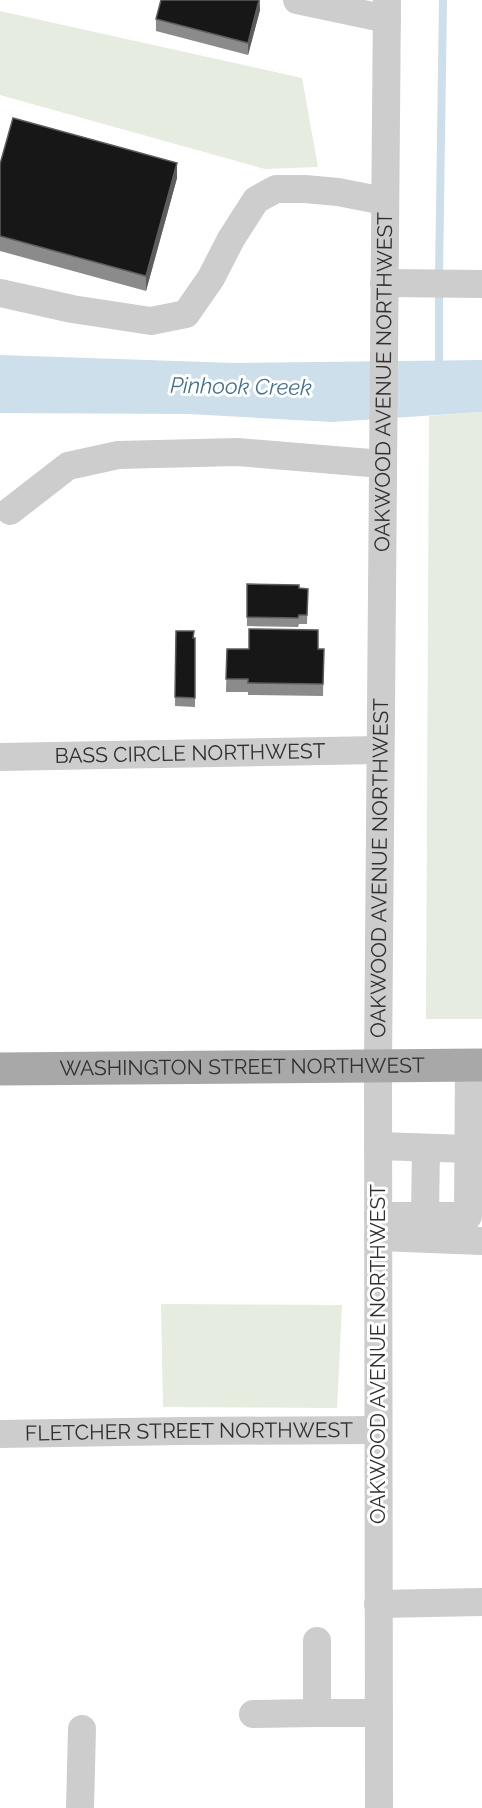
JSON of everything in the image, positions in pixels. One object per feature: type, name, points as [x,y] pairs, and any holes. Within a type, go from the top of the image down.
[{"type":"main road","name":"WASHINGTON STREET NORTHWEST","points":[[0,1069],[475,1065]]},
{"type":"street","points":[[297,0],[387,10]]},
{"type":"street","name":"OAKWOOD AVENUE NORTHWEST","points":[[379,1808],[378,1066],[387,10]]},
{"type":"street","points":[[0,293],[72,309],[151,321],[186,314],[211,278],[231,239],[256,201],[276,189],[338,192],[384,201]]},
{"type":"street","points":[[384,283],[471,284]]},
{"type":"street","points":[[10,511],[68,466],[118,455],[237,452],[382,464]]},
{"type":"street","name":"BASS CIRCLE NORTHWEST","points":[[0,758],[380,750]]},
{"type":"street","points":[[378,1226],[425,1216],[468,1216],[475,1151],[475,1065]]},
{"type":"street","points":[[378,1146],[475,1151]]},
{"type":"street","points":[[425,1216],[426,1148]]},
{"type":"street","points":[[378,1226],[482,1241]]},
{"type":"street","name":"FLETCHER STREET NORTHWEST","points":[[0,1434],[377,1430]]},
{"type":"street","points":[[378,1604],[482,1602]]},
{"type":"street","points":[[317,1641],[317,1713]]},
{"type":"street","points":[[253,1714],[379,1713]]},
{"type":"street","points":[[80,1808],[82,1729]]},
{"type":"shaded area","points":[[0,11],[302,78],[318,167],[265,169],[0,95]]},
{"type":"shaded area","points":[[482,412],[482,1019],[426,1019],[429,416]]},
{"type":"shaded area","points":[[161,1304],[342,1305],[337,1408],[163,1407]]},
{"type":"water","name":"Pinhook Creek","points":[[0,355],[235,363],[482,360],[482,412],[332,422],[189,414],[0,413]]},
{"type":"building","points":[[161,0],[259,0],[248,43],[156,19]]},
{"type":"building","points":[[13,118],[177,163],[146,276],[0,236],[0,164]]},
{"type":"building","points":[[247,584],[299,585],[299,588],[308,589],[307,615],[299,615],[298,618],[247,617]]},
{"type":"building","points":[[249,629],[318,630],[318,649],[324,649],[323,684],[248,683],[248,679],[226,679],[227,649],[249,649]]},
{"type":"building","points":[[176,631],[194,631],[195,698],[175,697]]},
{"type":"waterway","points":[[439,277],[443,0]]},
{"type":"waterway","points":[[439,289],[439,370]]}]
